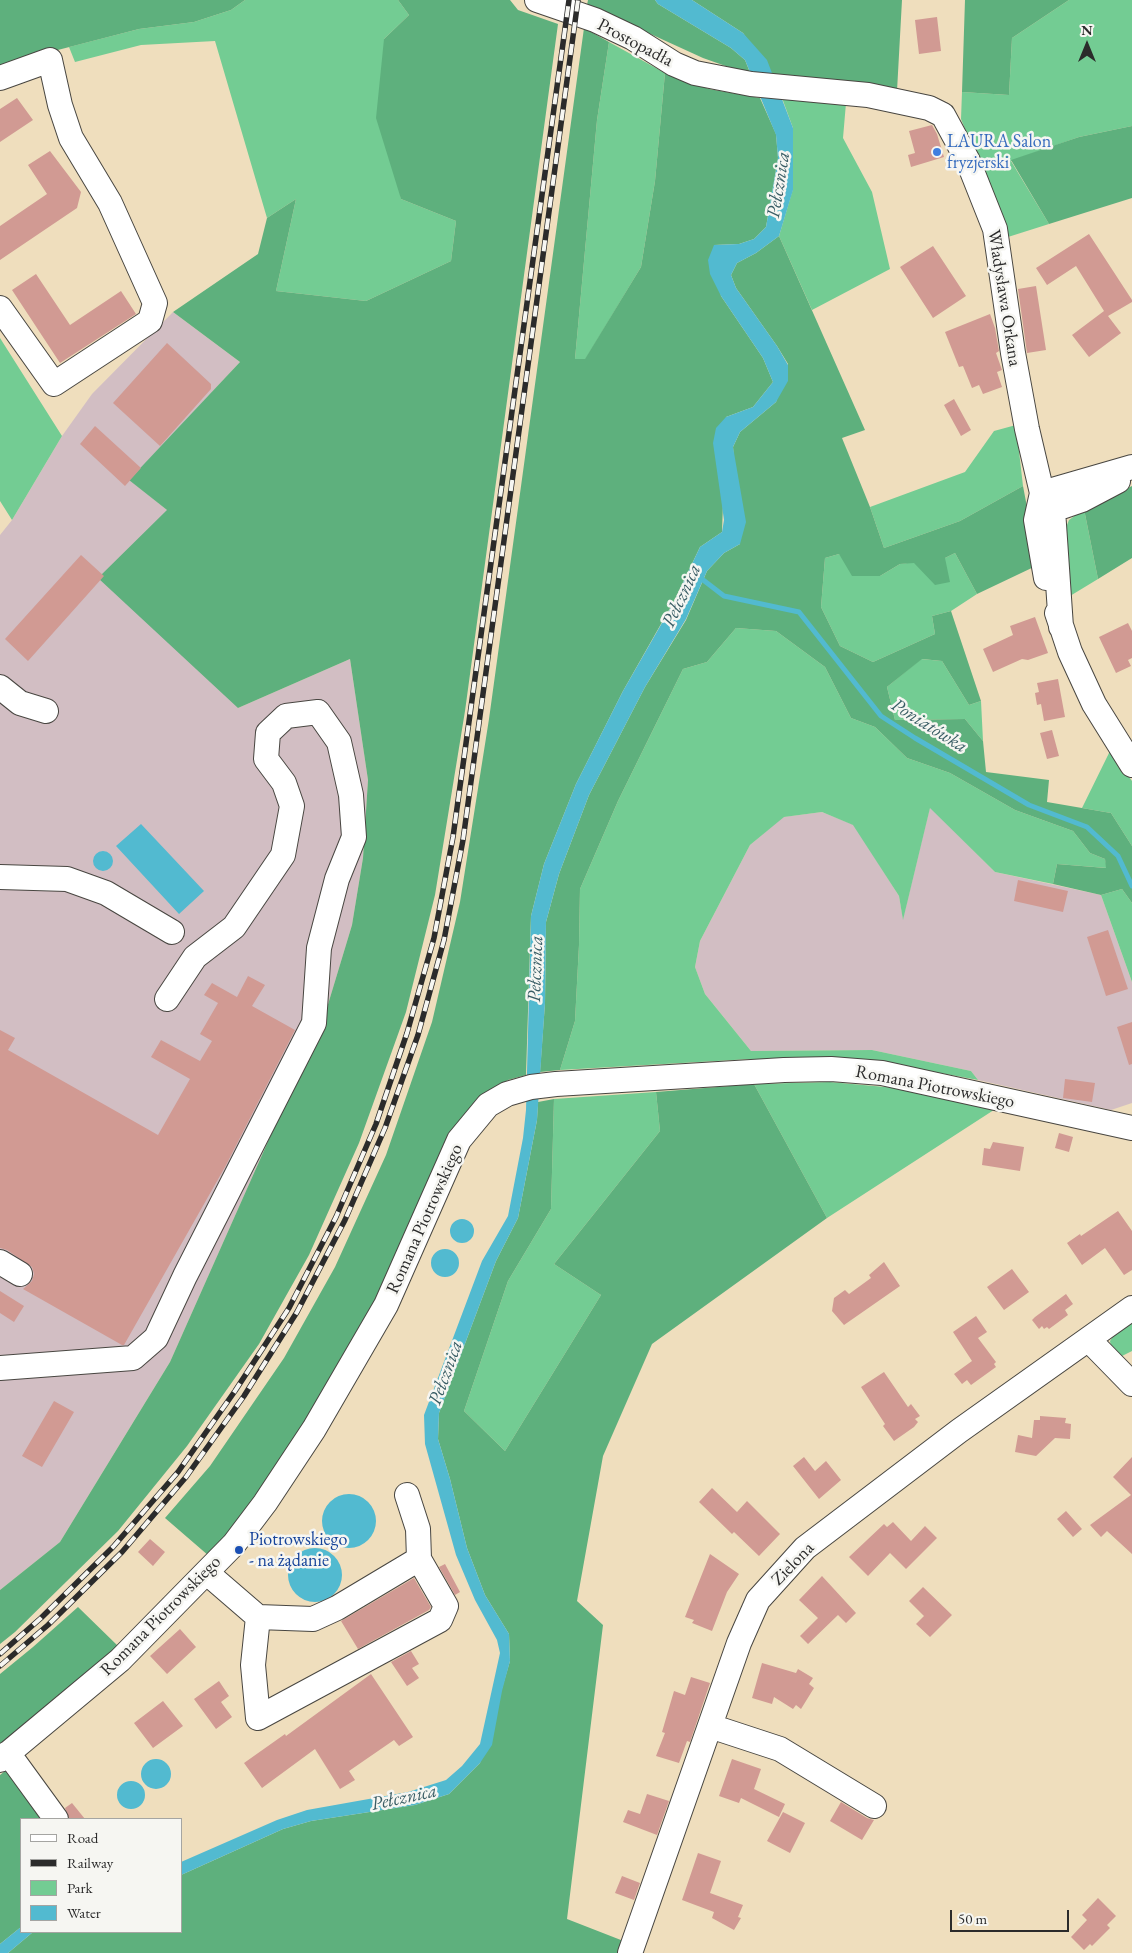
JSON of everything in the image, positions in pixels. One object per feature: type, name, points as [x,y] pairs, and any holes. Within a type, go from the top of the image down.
[{"type":"street","name":"Prostopadła","points":[[537,0],[594,20],[633,38],[674,64],[695,73],[742,83]]},
{"type":"street","points":[[0,78],[50,60],[60,105],[71,138],[110,202],[155,303],[150,321],[54,384],[0,308]]},
{"type":"street","name":"Władysława Orkana","points":[[742,83],[868,95],[929,108],[943,115],[948,122],[968,162],[995,229],[1026,429],[1048,501],[1061,627],[1070,652],[1094,704],[1132,765]]},
{"type":"street","points":[[1048,501],[1132,467]]},
{"type":"street","points":[[1048,501],[1082,500],[1132,473]]},
{"type":"street","points":[[0,687],[20,703],[46,711]]},
{"type":"street","points":[[0,1368],[133,1358],[156,1338],[185,1276],[314,1023],[319,948],[336,880],[354,837],[351,795],[339,742],[318,712],[286,716],[268,733],[266,759],[284,783],[292,806],[284,855],[234,927],[195,957],[167,999]]},
{"type":"street","points":[[0,877],[67,879],[106,893],[172,932]]},
{"type":"street","name":"Romana Piotrowskiego","points":[[4,1756],[120,1660],[234,1544],[265,1503],[314,1429],[386,1305],[460,1140],[488,1105],[508,1094],[531,1087],[556,1084],[784,1070],[831,1069],[882,1073],[1132,1128]]},
{"type":"street","points":[[0,1262],[20,1274]]},
{"type":"street","name":"Zielona","points":[[630,1953],[740,1643],[758,1600],[805,1548],[959,1431],[1132,1308]]},
{"type":"street","points":[[1089,1340],[1132,1384]]},
{"type":"street","points":[[258,1617],[253,1665],[258,1718],[440,1620],[446,1606],[419,1559],[418,1529],[407,1495]]},
{"type":"street","points":[[207,1572],[258,1617],[312,1619],[337,1608],[419,1559]]},
{"type":"street","points":[[710,1726],[780,1749],[874,1806]]},
{"type":"street","points":[[4,1756],[55,1818]]},
{"type":"shaded area","points":[[173,312],[240,362],[130,480],[167,510],[238,708],[350,659],[368,780],[363,858],[352,925],[326,1011],[170,1362],[60,1542],[0,1590],[0,535],[12,520],[62,436],[92,394]]},
{"type":"shaded area","points":[[930,807],[995,872],[1101,895],[1132,982],[1132,1103],[1111,1110],[978,1080],[971,1071],[872,1050],[751,1051],[705,994],[695,967],[700,941],[750,845],[783,817],[822,812],[854,825],[899,896],[903,919]]},
{"type":"green space","points":[[0,0],[245,0],[231,10],[194,22],[139,29],[50,52],[0,69]]},
{"type":"green space","points":[[245,0],[398,0],[409,15],[384,39],[401,199],[456,221],[451,261],[366,301],[276,291],[296,199],[267,218],[215,41],[141,45],[75,62],[69,47],[139,29],[194,22],[231,10]]},
{"type":"green space","points":[[398,0],[510,0],[518,10],[558,24],[465,711],[435,895],[406,1012],[359,1143],[309,1255],[259,1344],[187,1446],[118,1531],[15,1632],[0,1644],[0,1590],[60,1542],[170,1362],[326,1011],[352,925],[363,858],[368,780],[350,659],[238,708],[98,578],[167,510],[129,480],[240,362],[173,312],[258,254],[267,218],[296,199],[276,291],[366,301],[451,261],[456,221],[401,199],[376,118],[384,39],[409,15]]},
{"type":"green space","points":[[588,0],[655,0],[658,4],[731,48],[745,60],[751,75],[703,58],[587,5]]},
{"type":"green space","points":[[692,0],[902,0],[897,91],[775,80],[743,33]]},
{"type":"green space","points":[[965,0],[1069,0],[1012,38],[1009,95],[962,92]]},
{"type":"green space","points":[[1069,0],[1132,0],[1132,126],[1079,137],[1011,161],[1049,224],[1008,237],[961,119],[962,92],[1009,95],[1012,38]]},
{"type":"green space","points":[[584,28],[609,42],[597,120],[575,359],[585,359],[641,267],[655,181],[665,73],[709,89],[760,98],[776,134],[778,158],[766,227],[754,239],[739,244],[714,245],[721,296],[763,358],[773,382],[753,407],[726,417],[722,532],[700,547],[674,601],[623,691],[576,784],[544,864],[531,916],[526,1075],[508,1080],[481,1097],[379,1301],[307,1425],[260,1493],[209,1556],[165,1518],[210,1466],[284,1358],[335,1267],[386,1155],[432,1022],[460,902],[489,719]]},
{"type":"green space","points":[[609,42],[665,73],[655,181],[641,267],[585,360],[575,359],[597,120]]},
{"type":"green space","points":[[782,98],[846,103],[843,138],[872,192],[890,269],[812,310],[779,236],[793,189],[793,128]]},
{"type":"green space","points":[[1132,126],[1132,198],[1049,224],[1011,160],[1079,137]]},
{"type":"green space","points":[[779,236],[865,430],[842,438],[870,507],[884,548],[960,521],[1023,486],[1038,565],[977,594],[955,553],[945,558],[950,582],[935,585],[914,563],[900,564],[880,576],[852,576],[839,554],[825,558],[821,607],[840,646],[873,662],[935,634],[932,616],[951,611],[981,701],[969,705],[942,661],[922,659],[887,687],[895,720],[965,719],[983,741],[986,772],[1049,780],[1047,802],[1111,813],[1132,846],[1132,903],[1122,889],[1101,895],[1053,884],[1057,864],[1106,868],[1105,859],[1090,853],[1073,831],[1015,810],[950,773],[907,758],[875,727],[851,718],[825,667],[776,631],[736,628],[707,662],[683,669],[618,801],[580,889],[575,1021],[560,1070],[540,1072],[545,1003],[546,922],[559,874],[589,795],[645,687],[686,620],[707,571],[724,553],[740,544],[733,447],[740,432],[776,402],[788,364],[736,288],[731,275],[737,263],[756,253]]},
{"type":"green space","points":[[0,338],[62,436],[12,520],[0,501]]},
{"type":"green space","points":[[1016,425],[1023,486],[960,521],[884,548],[870,507],[965,472],[994,431]]},
{"type":"green space","points":[[1132,486],[1132,558],[1098,579],[1084,509]]},
{"type":"green space","points":[[1084,509],[1098,579],[1070,596],[1065,530],[1069,520]]},
{"type":"green space","points":[[955,553],[977,594],[951,611],[932,616],[935,634],[873,662],[840,646],[821,607],[825,558],[839,554],[880,576],[900,564],[945,558]]},
{"type":"green space","points":[[736,628],[776,631],[825,667],[851,718],[875,727],[907,758],[950,773],[1015,810],[1073,831],[1090,853],[1105,859],[1107,868],[1057,864],[1053,884],[995,872],[930,808],[903,920],[899,896],[853,825],[822,812],[784,817],[750,845],[700,941],[695,967],[705,994],[751,1051],[872,1050],[971,1071],[978,1080],[887,1063],[833,1060],[751,1059],[560,1070],[575,1021],[580,889],[618,801],[683,669],[707,662]]},
{"type":"green space","points":[[921,659],[942,661],[969,705],[981,701],[983,741],[965,719],[895,720],[887,687]]},
{"type":"green space","points":[[1110,751],[1132,781],[1132,846],[1111,813],[1082,808]]},
{"type":"green space","points":[[1122,889],[1132,903],[1132,982],[1101,895]]},
{"type":"green space","points":[[830,1082],[896,1088],[1000,1106],[827,1218],[754,1084]]},
{"type":"green space","points":[[754,1084],[827,1218],[652,1344],[603,1456],[577,1601],[603,1625],[567,1919],[626,1942],[622,1953],[8,1953],[32,1933],[182,1933],[182,1875],[283,1829],[311,1821],[415,1805],[449,1794],[480,1763],[510,1661],[509,1634],[485,1595],[467,1548],[438,1439],[439,1413],[496,1261],[518,1218],[537,1120],[538,1102],[554,1099],[551,1209],[508,1281],[464,1411],[505,1451],[601,1295],[554,1264],[660,1131],[656,1092]]},
{"type":"green space","points":[[656,1092],[660,1131],[554,1264],[601,1295],[505,1451],[464,1411],[508,1281],[551,1209],[554,1099]]},
{"type":"green space","points":[[1132,1318],[1132,1351],[1118,1358],[1112,1353],[1110,1341],[1119,1327]]},
{"type":"green space","points":[[78,1607],[118,1646],[0,1746],[0,1674]]},
{"type":"green space","points":[[10,1767],[44,1818],[20,1818],[20,1928],[0,1944],[0,1775]]},
{"type":"water","name":"Pełcznica","points":[[655,0],[692,0],[743,33],[767,60],[793,128],[793,190],[779,236],[756,253],[737,263],[731,275],[736,288],[777,346],[788,365],[788,381],[776,402],[740,432],[733,447],[746,522],[740,544],[724,553],[707,571],[686,619],[645,687],[589,795],[559,874],[546,922],[545,1003],[537,1120],[518,1218],[496,1261],[439,1413],[438,1439],[467,1548],[485,1595],[509,1634],[510,1661],[502,1691],[492,1745],[480,1763],[449,1794],[415,1805],[311,1821],[283,1829],[182,1875],[182,1862],[277,1820],[307,1810],[408,1792],[446,1780],[462,1766],[480,1744],[500,1653],[497,1640],[475,1600],[456,1555],[425,1444],[424,1415],[482,1261],[508,1216],[523,1138],[526,1110],[531,916],[544,864],[576,784],[623,691],[674,602],[700,547],[722,532],[724,520],[713,443],[716,428],[726,417],[753,407],[773,382],[763,358],[721,296],[710,274],[708,260],[714,245],[739,244],[754,239],[766,227],[778,158],[776,135],[745,60],[731,48],[658,4]]},
{"type":"water","points":[[141,824],[204,891],[179,914],[116,846]]},
{"type":"water","points":[[103,851],[110,854],[113,861],[110,868],[103,871],[96,868],[93,861],[96,854]]},
{"type":"water","points":[[462,1219],[471,1222],[474,1231],[471,1240],[462,1243],[453,1240],[450,1231],[453,1222]]},
{"type":"water","points":[[445,1249],[455,1253],[459,1263],[455,1273],[445,1277],[435,1273],[431,1263],[435,1253]]},
{"type":"water","points":[[349,1494],[359,1496],[368,1502],[374,1511],[376,1521],[374,1531],[368,1540],[359,1546],[349,1548],[339,1546],[330,1540],[324,1531],[322,1521],[324,1511],[330,1502],[339,1496]]},
{"type":"water","points":[[315,1548],[325,1550],[334,1556],[340,1565],[342,1575],[340,1585],[334,1594],[325,1600],[315,1602],[305,1600],[296,1594],[290,1585],[288,1575],[290,1565],[296,1556],[305,1550]]},
{"type":"water","points":[[156,1759],[167,1763],[171,1774],[167,1785],[156,1789],[145,1785],[141,1774],[145,1763]]},
{"type":"water","points":[[131,1781],[141,1785],[145,1795],[141,1805],[131,1809],[121,1805],[117,1795],[121,1785]]},
{"type":"water","points":[[20,1928],[20,1933],[32,1933],[8,1953],[0,1953],[0,1944]]},
{"type":"building","points":[[937,17],[941,51],[919,54],[915,20]]},
{"type":"building","points":[[17,98],[33,120],[0,142],[0,109]]},
{"type":"building","points":[[932,125],[937,134],[944,157],[911,167],[908,155],[915,153],[909,131]]},
{"type":"building","points":[[50,151],[81,192],[77,208],[0,260],[0,226],[47,194],[28,165]]},
{"type":"building","points":[[1089,234],[1132,302],[1108,316],[1121,333],[1089,357],[1072,335],[1104,311],[1076,266],[1047,285],[1036,268]]},
{"type":"building","points":[[933,246],[966,296],[933,318],[900,267]]},
{"type":"building","points":[[36,274],[70,325],[121,291],[136,314],[60,363],[12,290]]},
{"type":"building","points":[[1036,286],[1046,350],[1027,353],[1018,289]]},
{"type":"building","points":[[990,314],[995,328],[999,351],[996,353],[1002,370],[997,372],[1002,387],[983,394],[979,385],[972,388],[963,366],[959,367],[945,332]]},
{"type":"building","points":[[167,343],[211,384],[211,389],[160,446],[113,403]]},
{"type":"building","points":[[954,399],[971,430],[961,436],[944,405]]},
{"type":"building","points":[[95,426],[141,468],[125,486],[80,444]]},
{"type":"building","points":[[81,555],[104,576],[28,661],[5,639]]},
{"type":"building","points":[[1035,617],[1048,653],[1028,660],[1022,659],[993,672],[983,649],[1013,635],[1010,626]]},
{"type":"building","points":[[1128,623],[1132,631],[1132,658],[1128,660],[1131,666],[1116,673],[1099,637]]},
{"type":"building","points":[[1058,679],[1065,717],[1044,721],[1041,704],[1037,705],[1035,693],[1039,692],[1037,683]]},
{"type":"building","points":[[1052,730],[1059,756],[1047,759],[1040,733]]},
{"type":"building","points":[[1018,880],[1068,891],[1063,912],[1014,901]]},
{"type":"building","points":[[1108,930],[1128,989],[1106,996],[1087,937]]},
{"type":"building","points":[[248,976],[265,985],[252,1006],[295,1030],[225,1167],[124,1345],[122,1345],[23,1289],[32,1281],[34,1274],[32,1267],[7,1250],[0,1248],[0,1030],[15,1038],[8,1050],[158,1135],[190,1079],[151,1057],[161,1040],[200,1061],[212,1041],[200,1034],[218,1003],[204,995],[212,983],[237,997]]},
{"type":"building","points":[[1132,1022],[1132,1064],[1129,1065],[1117,1027]]},
{"type":"building","points":[[1065,1079],[1095,1083],[1092,1102],[1063,1098]]},
{"type":"building","points":[[1059,1133],[1073,1137],[1069,1152],[1055,1148]]},
{"type":"building","points":[[993,1142],[1024,1147],[1020,1171],[982,1165],[984,1148],[990,1149]]},
{"type":"building","points":[[1118,1211],[1132,1231],[1132,1270],[1124,1275],[1105,1248],[1082,1265],[1067,1243],[1080,1234],[1081,1236]]},
{"type":"building","points":[[884,1262],[900,1286],[844,1325],[832,1311],[834,1298],[845,1290],[849,1294],[871,1278],[869,1275]]},
{"type":"building","points":[[1012,1269],[1029,1292],[1004,1310],[987,1287]]},
{"type":"building","points":[[0,1291],[24,1306],[14,1322],[0,1313]]},
{"type":"building","points":[[1066,1294],[1073,1304],[1065,1310],[1068,1315],[1049,1329],[1047,1327],[1044,1329],[1042,1326],[1039,1329],[1032,1320]]},
{"type":"building","points":[[976,1316],[987,1332],[978,1338],[996,1362],[994,1364],[996,1367],[971,1385],[967,1380],[962,1384],[954,1374],[972,1361],[953,1332]]},
{"type":"building","points":[[884,1372],[908,1407],[911,1404],[920,1416],[915,1419],[918,1422],[914,1427],[894,1441],[883,1426],[885,1424],[861,1387]]},
{"type":"building","points":[[54,1401],[74,1412],[42,1467],[22,1456]]},
{"type":"building","points":[[1040,1416],[1066,1418],[1065,1423],[1071,1424],[1070,1439],[1055,1438],[1036,1456],[1015,1452],[1018,1435],[1032,1438],[1034,1420],[1040,1420]]},
{"type":"building","points":[[804,1457],[815,1471],[826,1461],[841,1480],[819,1499],[793,1466]]},
{"type":"building","points":[[1132,1457],[1132,1554],[1107,1531],[1101,1537],[1090,1525],[1131,1495],[1113,1477]]},
{"type":"building","points":[[712,1488],[737,1512],[747,1501],[780,1534],[759,1556],[734,1532],[732,1534],[699,1502]]},
{"type":"building","points":[[1066,1511],[1082,1529],[1073,1537],[1057,1519]]},
{"type":"building","points":[[893,1522],[911,1541],[925,1526],[937,1538],[906,1569],[890,1553],[868,1576],[849,1557],[884,1524],[887,1527]]},
{"type":"building","points":[[150,1539],[165,1552],[153,1566],[138,1552]]},
{"type":"building","points":[[710,1554],[739,1574],[727,1592],[712,1631],[692,1623],[694,1620],[685,1617]]},
{"type":"building","points":[[445,1564],[460,1592],[455,1595],[439,1567]]},
{"type":"building","points":[[822,1576],[856,1613],[846,1623],[838,1615],[808,1644],[800,1636],[818,1618],[799,1600]]},
{"type":"building","points":[[414,1578],[431,1607],[429,1610],[358,1649],[341,1621]]},
{"type":"building","points":[[923,1587],[952,1615],[930,1637],[916,1624],[924,1616],[909,1601]]},
{"type":"building","points":[[180,1629],[196,1647],[167,1674],[150,1656]]},
{"type":"building","points":[[411,1651],[419,1664],[412,1668],[419,1678],[407,1686],[391,1662]]},
{"type":"building","points":[[762,1663],[796,1673],[798,1669],[813,1678],[809,1684],[814,1688],[801,1709],[796,1705],[793,1709],[774,1697],[772,1704],[752,1698]]},
{"type":"building","points":[[371,1674],[413,1737],[399,1746],[394,1740],[349,1771],[355,1780],[340,1789],[315,1749],[262,1788],[244,1763],[285,1734],[286,1736]]},
{"type":"building","points":[[691,1677],[710,1683],[690,1742],[687,1741],[679,1763],[656,1756],[665,1733],[662,1732],[674,1691],[685,1695]]},
{"type":"building","points":[[219,1681],[229,1696],[221,1702],[232,1717],[216,1729],[194,1699]]},
{"type":"building","points":[[163,1701],[183,1726],[153,1748],[134,1723]]},
{"type":"building","points":[[732,1759],[761,1769],[754,1789],[785,1804],[779,1817],[741,1798],[739,1803],[719,1796]]},
{"type":"building","points":[[647,1794],[669,1801],[657,1835],[623,1822],[628,1810],[640,1814]]},
{"type":"building","points":[[841,1802],[867,1818],[874,1820],[862,1840],[830,1821]]},
{"type":"building","points":[[72,1803],[84,1818],[69,1818],[65,1808]]},
{"type":"building","points":[[783,1812],[805,1823],[790,1853],[767,1841]]},
{"type":"building","points":[[698,1853],[721,1861],[710,1893],[743,1905],[738,1917],[741,1918],[734,1930],[712,1918],[714,1912],[682,1900]]},
{"type":"building","points":[[622,1876],[640,1883],[634,1900],[615,1893]]},
{"type":"building","points":[[1098,1898],[1116,1916],[1107,1925],[1110,1928],[1092,1946],[1090,1944],[1084,1950],[1071,1937],[1087,1920],[1082,1915]]},
{"type":"waterway","name":"Poniatówka","points":[[698,576],[724,596],[799,612],[881,716],[1029,805],[1087,827],[1118,856],[1132,886]]},
{"type":"railway","points":[[0,1654],[41,1618],[113,1547],[178,1472],[235,1391],[289,1308],[336,1217],[376,1124],[407,1033],[434,938],[453,837],[569,0]]},
{"type":"railway","points":[[0,1666],[48,1625],[122,1552],[186,1477],[244,1396],[297,1312],[345,1220],[385,1128],[418,1035],[444,940],[463,840],[578,0]]},
{"type":"place","name":"LAURA Salon fryzjerski","points":[[937,152]]},
{"type":"place","name":"Piotrowskiego - na żądanie","points":[[239,1550]]}]
